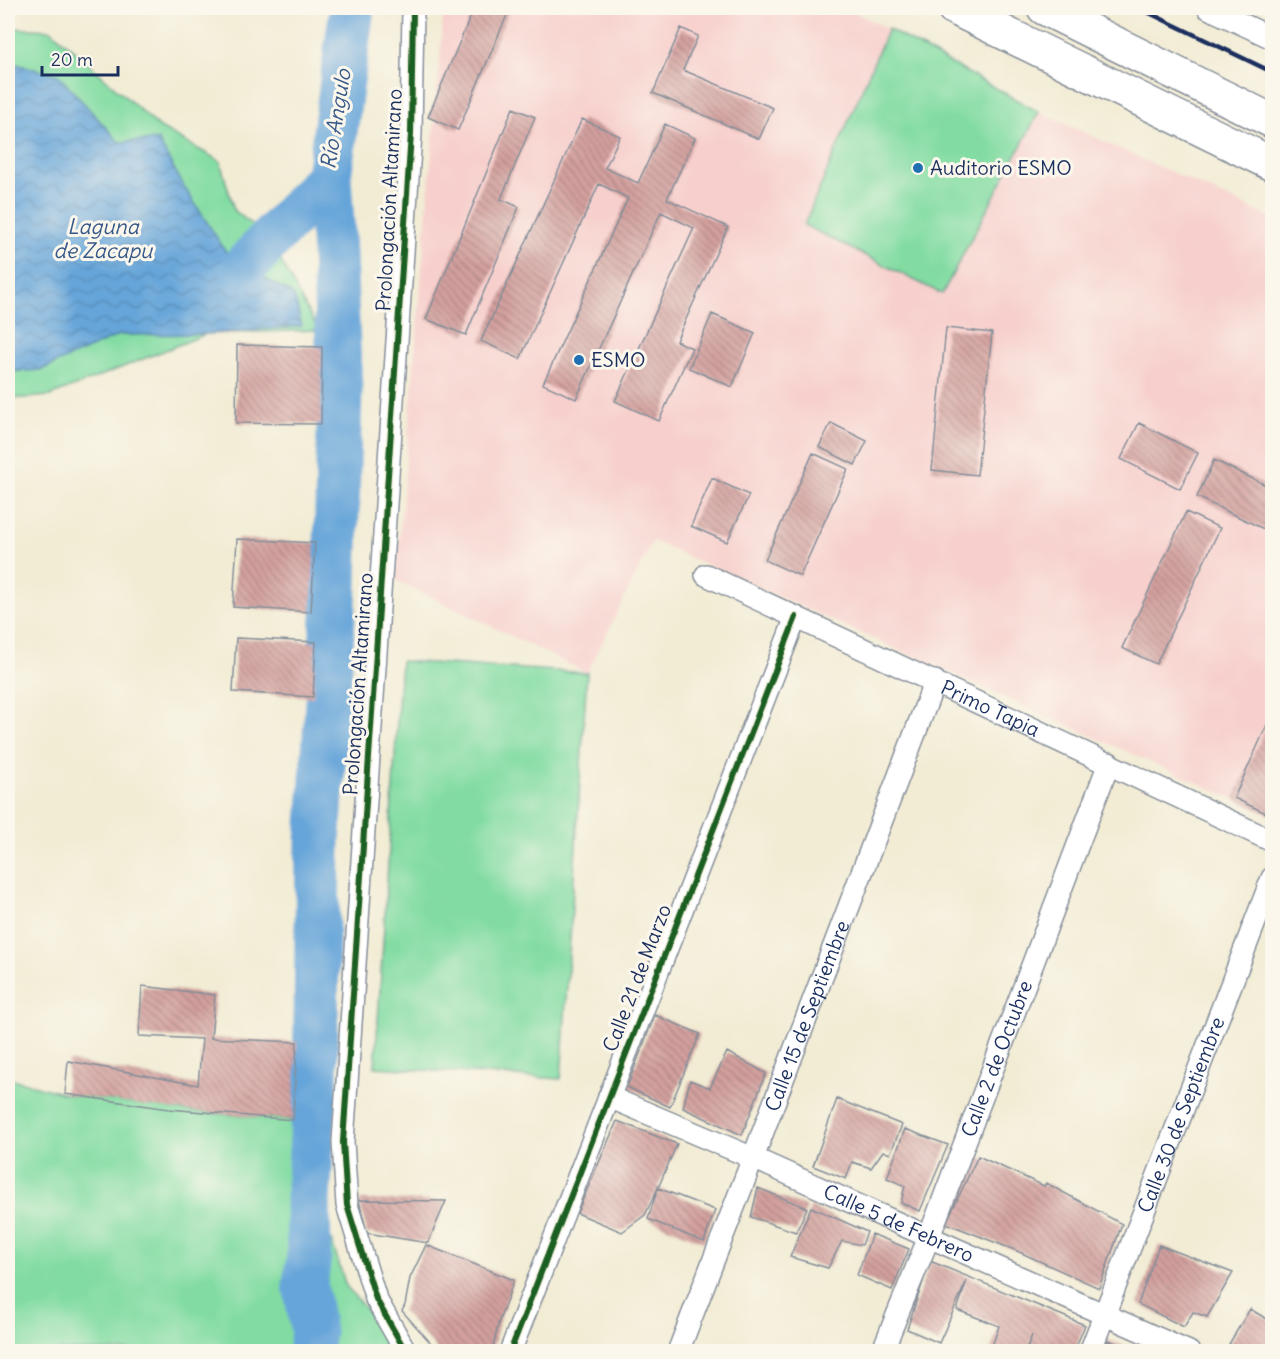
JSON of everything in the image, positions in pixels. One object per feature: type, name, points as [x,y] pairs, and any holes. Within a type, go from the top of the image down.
[{"type":"main road","points":[[954,8],[1272,164]]},
{"type":"main road","points":[[1047,53],[1055,13],[1272,122]]},
{"type":"street","name":"Prolongación Altamirano","points":[[406,1352],[376,1299],[348,1204],[344,1142],[411,134],[413,8]]},
{"type":"street","points":[[1208,8],[1272,38]]},
{"type":"street","name":"Primo Tapia","points":[[706,575],[1272,841]]},
{"type":"street","name":"Calle 21 de Marzo","points":[[510,1352],[796,617]]},
{"type":"street","name":"Calle 15 de Septiembre","points":[[678,1352],[935,681]]},
{"type":"street","name":"Calle 2 de Octubre","points":[[882,1352],[929,1237],[1109,763]]},
{"type":"street","name":"Calle 30 de Septiembre","points":[[1090,1352],[1272,878]]},
{"type":"street","name":"Calle 5 de Febrero","points":[[609,1096],[1189,1352]]},
{"type":"shaded area","points":[[444,8],[846,8],[888,29],[804,225],[942,293],[1039,112],[1272,218],[1272,816],[653,541],[587,673],[396,580]]},
{"type":"green space","name":"Laguna de Zacapu","points":[[8,28],[51,30],[160,128],[220,161],[234,210],[269,239],[318,330],[206,334],[50,396],[8,399]]},
{"type":"green space","name":"Auditorio ESMO","points":[[888,29],[1039,112],[942,294],[804,225]]},
{"type":"green space","points":[[401,661],[587,673],[561,1079],[375,1067]]},
{"type":"green space","points":[[8,1078],[65,1094],[187,1111],[293,1120],[346,1286],[401,1351],[8,1351]]},
{"type":"water","name":"Laguna de Zacapu","points":[[8,62],[58,75],[119,142],[158,140],[186,190],[230,258],[294,295],[302,326],[206,334],[119,335],[41,370],[8,372]]},
{"type":"building","points":[[474,8],[510,8],[458,130],[428,117]]},
{"type":"building","points":[[681,28],[698,36],[683,70],[773,108],[759,139],[653,93]]},
{"type":"building","points":[[513,108],[535,117],[501,199],[519,207],[466,335],[426,319]]},
{"type":"building","points":[[582,119],[620,136],[605,168],[638,183],[665,124],[695,138],[667,199],[728,227],[676,341],[692,348],[659,421],[615,401],[694,228],[661,212],[576,399],[543,384],[628,198],[599,184],[520,359],[481,341]]},
{"type":"building","points":[[712,314],[755,333],[732,387],[689,368]]},
{"type":"building","points":[[946,328],[992,333],[977,475],[932,470]]},
{"type":"building","points":[[237,345],[322,347],[321,424],[236,423]]},
{"type":"building","points":[[831,423],[867,441],[855,465],[819,447]]},
{"type":"building","points":[[1139,423],[1198,453],[1180,489],[1121,459]]},
{"type":"building","points":[[813,453],[848,469],[800,576],[765,560]]},
{"type":"building","points":[[1214,460],[1272,488],[1272,533],[1197,497]]},
{"type":"building","points":[[712,478],[749,495],[727,542],[691,526]]},
{"type":"building","points":[[1186,512],[1220,528],[1156,664],[1122,648]]},
{"type":"building","points":[[237,539],[315,543],[311,612],[233,607]]},
{"type":"building","points":[[236,638],[316,642],[313,697],[233,692]]},
{"type":"building","points":[[1272,714],[1272,816],[1234,798]]},
{"type":"building","points":[[142,986],[215,995],[211,1038],[297,1042],[293,1120],[169,1109],[65,1094],[68,1061],[198,1085],[202,1039],[139,1036]]},
{"type":"building","points":[[655,1015],[700,1034],[670,1107],[627,1087]]},
{"type":"building","points":[[727,1052],[766,1073],[742,1135],[683,1108],[690,1080],[710,1088]]},
{"type":"building","points":[[837,1099],[902,1125],[890,1154],[883,1151],[871,1168],[852,1162],[846,1179],[813,1166]]},
{"type":"building","points":[[617,1121],[677,1144],[645,1215],[622,1232],[577,1213]]},
{"type":"building","points":[[905,1129],[948,1145],[920,1211],[901,1203],[905,1186],[887,1178]]},
{"type":"building","points":[[978,1156],[1044,1186],[1046,1183],[1122,1224],[1099,1288],[1017,1251],[946,1223]]},
{"type":"building","points":[[658,1188],[715,1210],[704,1242],[648,1219]]},
{"type":"building","points":[[758,1188],[807,1208],[796,1232],[751,1217]]},
{"type":"building","points":[[359,1200],[446,1201],[428,1243],[367,1233]]},
{"type":"building","points":[[811,1207],[867,1232],[862,1245],[842,1241],[828,1268],[790,1257]]},
{"type":"building","points":[[872,1234],[909,1249],[892,1290],[857,1275]]},
{"type":"building","points":[[426,1245],[514,1280],[499,1321],[492,1352],[439,1352],[402,1311],[410,1278]]},
{"type":"building","points":[[1159,1245],[1233,1273],[1207,1317],[1193,1312],[1184,1327],[1138,1304]]},
{"type":"building","points":[[930,1261],[1085,1325],[1074,1352],[1026,1352],[1032,1335],[1025,1352],[990,1352],[999,1326],[957,1310],[967,1280],[939,1343],[907,1329]]},
{"type":"building","points":[[1250,1309],[1272,1322],[1272,1352],[1244,1352],[1229,1344]]},
{"type":"building","points":[[1108,1340],[1136,1351],[1136,1352],[1103,1352]]},
{"type":"waterway","name":"Río Angulo","points":[[242,269],[329,177],[352,8]]},
{"type":"waterway","points":[[310,1352],[313,1332],[305,1284],[309,1256],[308,1199],[315,1089],[318,840],[335,588],[340,389],[329,177]]},
{"type":"railway","points":[[1139,8],[1272,72]]},
{"type":"cycle path","points":[[406,1352],[376,1299],[347,1205],[343,1142],[411,134],[413,8]]},
{"type":"cycle path","points":[[510,1352],[796,617]]},
{"type":"place","name":"Auditorio ESMO","points":[[918,168]]},
{"type":"place","name":"ESMO","points":[[579,360]]}]
